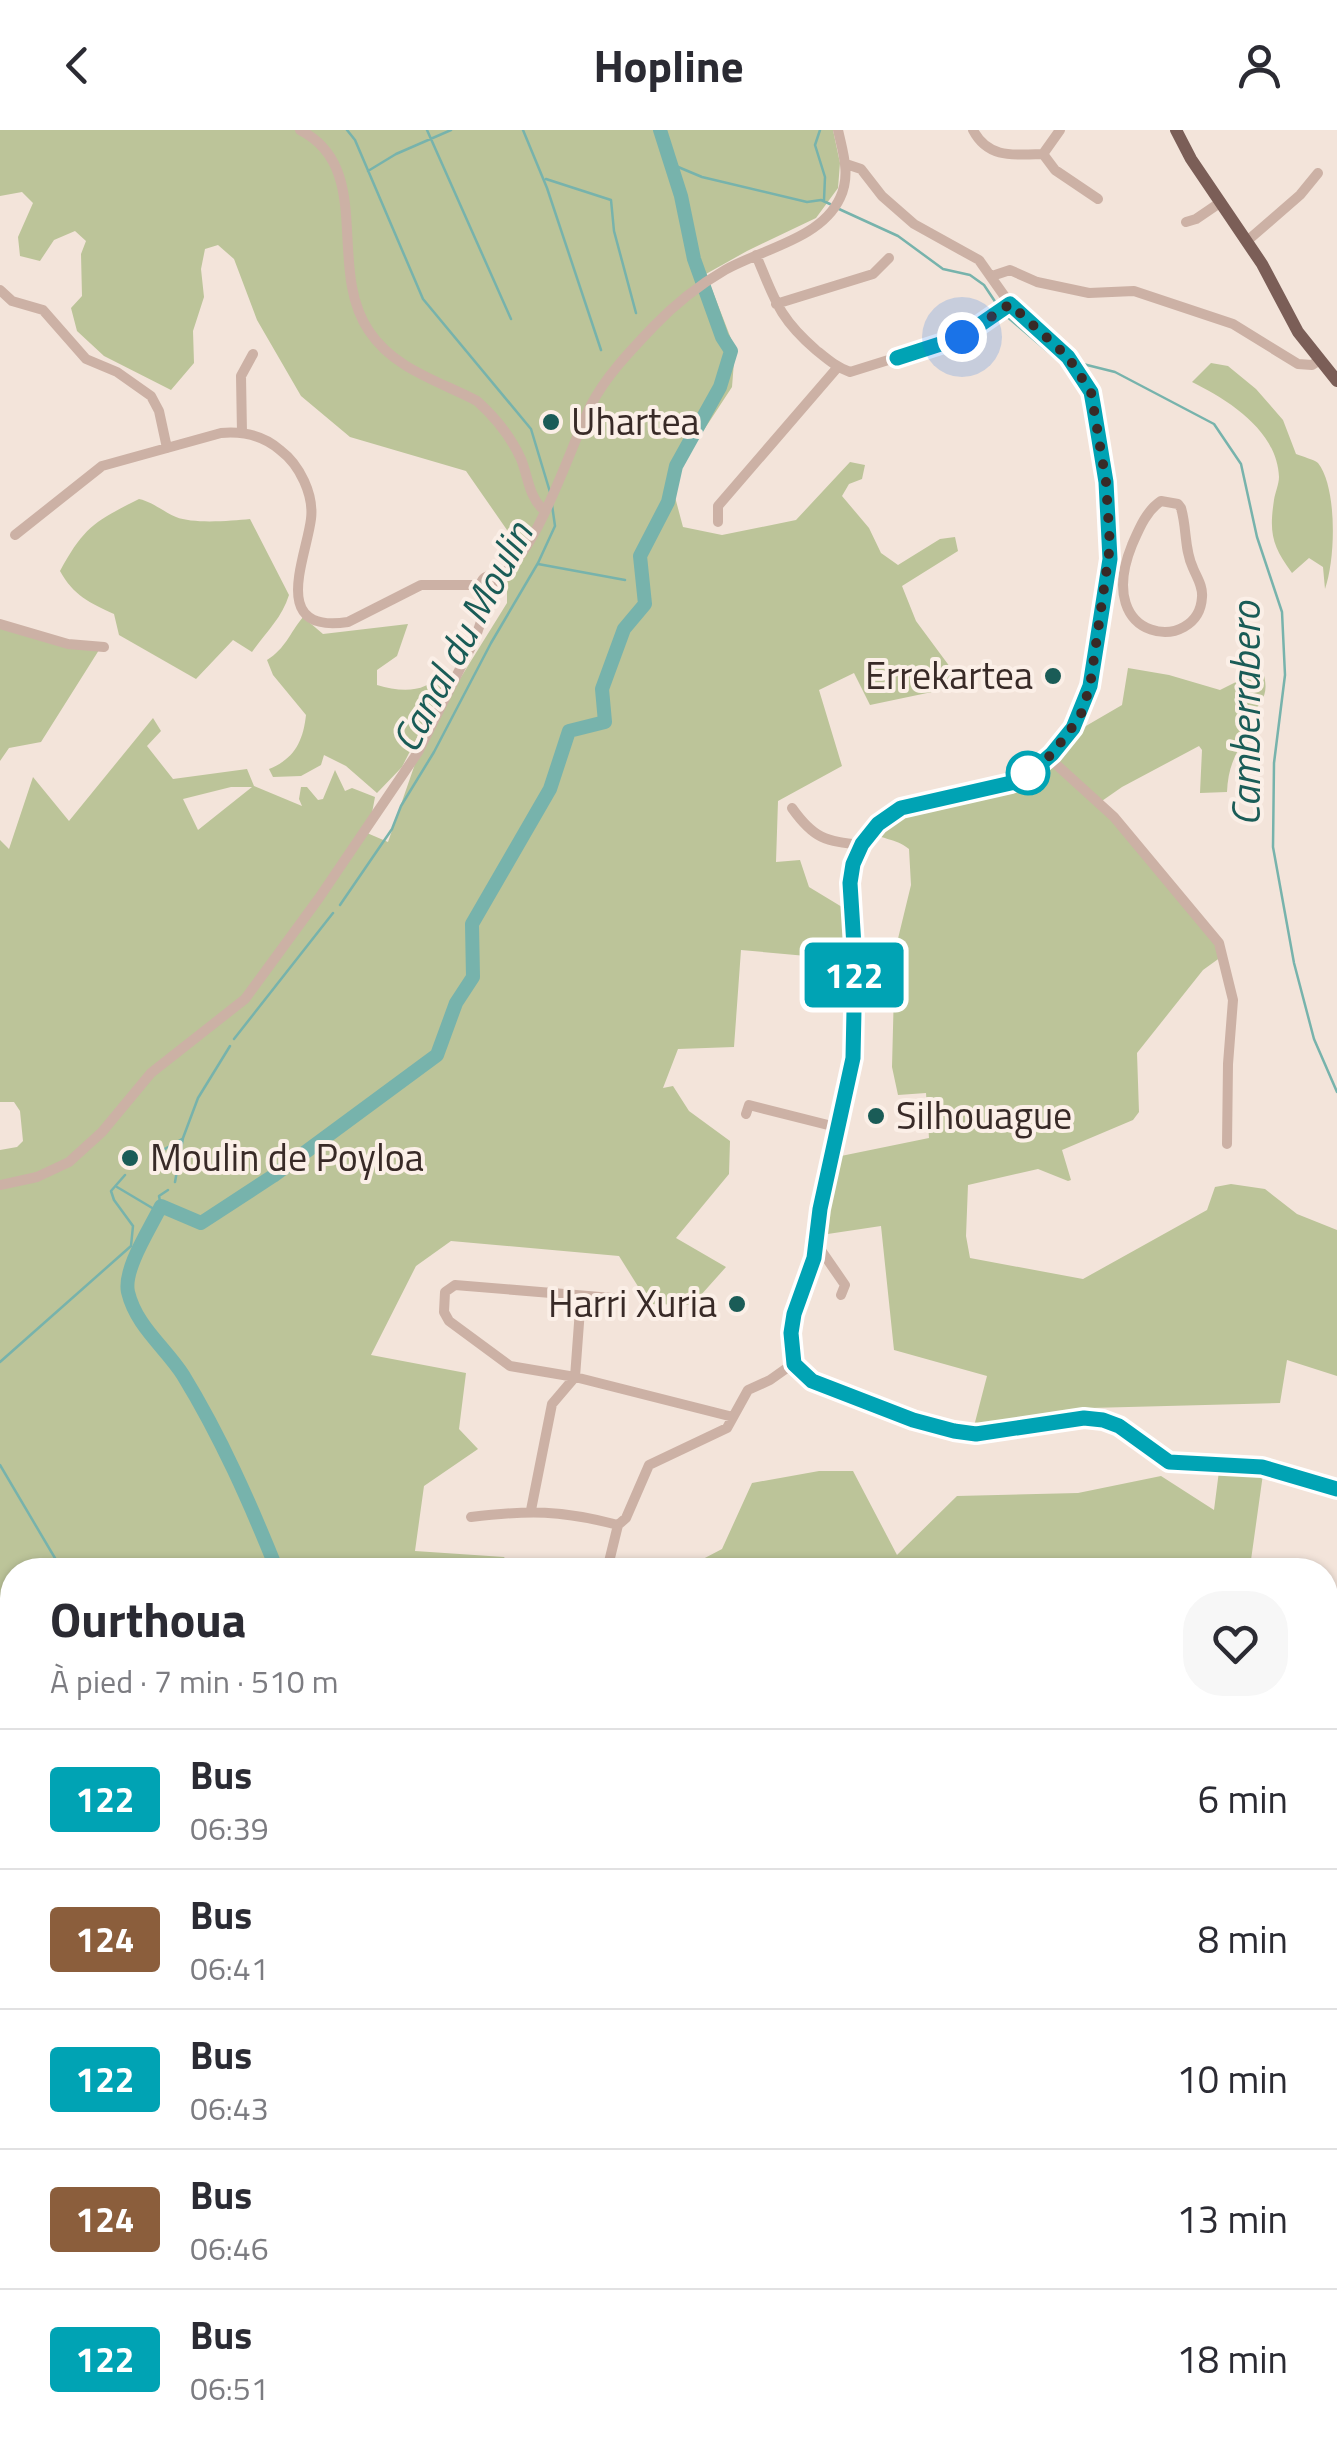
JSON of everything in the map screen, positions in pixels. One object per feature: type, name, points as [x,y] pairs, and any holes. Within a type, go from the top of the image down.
[{"type":"main road","points":[[1176,130],[1247,240],[1298,332],[1337,381]]},
{"type":"street","points":[[300,130],[319,142],[342,182],[350,284],[368,330],[402,364],[478,401],[488,410],[513,444],[536,502],[544,510]]},
{"type":"street","points":[[480,585],[487,576],[496,578],[509,569],[519,556],[592,402],[654,326],[710,280],[811,228],[835,207],[845,183],[846,164],[838,130]]},
{"type":"street","points":[[973,130],[985,147],[994,152],[1011,156],[1043,154]]},
{"type":"street","points":[[1043,154],[1060,130]]},
{"type":"street","points":[[1043,154],[1056,170],[1098,199]]},
{"type":"street","points":[[846,164],[861,169],[882,196],[914,224],[979,260],[1010,304],[1068,357],[1091,392],[1106,482],[1110,559],[1086,701],[1073,728],[1048,757],[1011,783],[901,808],[878,824],[853,864],[853,1058],[836,1127],[814,1258],[794,1314],[794,1364],[812,1381],[913,1420],[954,1431],[976,1434],[1084,1418],[1103,1420],[1119,1426],[1169,1462],[1262,1467],[1337,1489]]},
{"type":"street","points":[[1247,240],[1300,196],[1318,173]]},
{"type":"street","points":[[1186,222],[1221,202]]},
{"type":"street","points":[[756,255],[790,328],[837,368],[850,372],[962,337],[1010,304]]},
{"type":"street","points":[[776,304],[873,274],[888,258]]},
{"type":"street","points":[[992,276],[1010,270],[1037,282],[1090,293],[1134,290],[1234,324],[1298,364],[1320,360]]},
{"type":"street","points":[[0,290],[12,301],[43,310],[86,359],[116,372],[151,396],[160,411],[167,448]]},
{"type":"street","points":[[242,433],[240,376],[253,354]]},
{"type":"street","points":[[718,522],[718,506],[837,368]]},
{"type":"street","points":[[15,535],[92,471],[116,461],[222,434],[242,433],[280,449],[302,477],[311,517],[296,588],[300,604],[315,619],[336,624],[348,622],[421,585],[480,585]]},
{"type":"street","points":[[1161,501],[1178,504],[1188,555],[1200,583],[1202,598],[1197,614],[1178,630],[1157,632],[1127,612],[1121,582],[1130,549],[1152,509],[1161,501]]},
{"type":"street","points":[[480,585],[490,594],[498,590],[496,578]]},
{"type":"street","points":[[1108,580],[1121,582]]},
{"type":"street","points":[[0,1185],[37,1177],[69,1162],[102,1132],[151,1073],[245,999],[320,898],[418,752],[480,628],[490,594]]},
{"type":"street","points":[[0,624],[68,644],[104,647]]},
{"type":"street","points":[[1048,757],[1114,818],[1219,943],[1233,1000],[1227,1144]]},
{"type":"street","points":[[792,808],[818,837],[862,844]]},
{"type":"street","points":[[746,1114],[749,1105],[836,1127]]},
{"type":"street","points":[[816,1243],[840,1274],[845,1285],[841,1295]]},
{"type":"street","points":[[612,1298],[455,1285],[448,1288],[444,1312],[448,1320],[500,1362],[733,1417]]},
{"type":"street","points":[[531,1510],[552,1404],[574,1377],[581,1296]]},
{"type":"street","points":[[611,1558],[618,1525],[626,1518],[649,1465],[719,1433],[748,1390],[794,1364]]},
{"type":"street","points":[[471,1517],[531,1510],[574,1514],[618,1525]]},
{"type":"green space","points":[[0,130],[833,130],[840,163],[838,188],[816,218],[706,274],[735,349],[732,387],[677,471],[675,497],[683,527],[722,535],[796,520],[850,462],[865,465],[862,479],[849,484],[842,496],[869,528],[881,553],[898,565],[940,539],[955,537],[958,551],[902,586],[916,621],[950,667],[967,668],[970,684],[870,705],[854,673],[819,690],[842,766],[778,801],[776,862],[800,860],[809,887],[847,910],[851,960],[741,950],[734,1047],[678,1049],[663,1088],[673,1086],[689,1111],[730,1141],[729,1174],[676,1238],[726,1267],[692,1305],[649,1304],[619,1256],[451,1241],[416,1266],[371,1355],[466,1373],[459,1429],[478,1449],[424,1486],[415,1551],[505,1558],[0,1558],[0,1150],[17,1147],[23,1141],[20,1111],[14,1102],[0,1102],[0,840],[9,849],[33,777],[69,821],[153,718],[161,731],[147,746],[173,779],[247,769],[254,786],[302,806],[301,787],[307,787],[318,800],[323,799],[335,770],[345,791],[352,788],[375,797],[372,813],[360,830],[388,842],[425,735],[507,603],[507,530],[466,471],[350,437],[301,396],[257,320],[234,259],[218,245],[205,249],[201,269],[204,297],[193,331],[194,363],[171,390],[104,356],[77,331],[71,308],[82,296],[81,254],[86,241],[75,231],[54,240],[40,261],[20,256],[18,237],[33,203],[22,192],[0,196]],"holes":[[[231,787],[252,787],[198,830],[183,799]]]},
{"type":"green space","points":[[1211,363],[1228,366],[1256,389],[1283,420],[1296,454],[1318,463],[1324,474],[1333,523],[1325,589],[1323,567],[1309,558],[1292,573],[1276,547],[1272,522],[1279,477],[1270,445],[1235,408],[1192,382]]},
{"type":"green space","points":[[139,499],[183,519],[250,519],[289,595],[278,618],[252,652],[233,640],[196,679],[119,635],[114,614],[83,597],[65,579],[60,571],[84,535],[101,520]]},
{"type":"green space","points":[[303,617],[323,634],[408,624],[397,656],[377,670],[377,685],[421,688],[442,672],[446,680],[402,767],[377,793],[346,766],[324,755],[321,765],[301,776],[273,777],[269,769],[296,748],[306,715],[273,675],[267,660],[283,646]]},
{"type":"green space","points":[[0,620],[99,650],[41,742],[9,748],[0,761]]},
{"type":"green space","points":[[1128,668],[1220,690],[1262,669],[1264,696],[1248,717],[1249,734],[1233,761],[1227,792],[1200,793],[1199,746],[1099,803],[1217,944],[1221,957],[1203,970],[1137,1053],[1139,1112],[1133,1120],[1062,1150],[1071,1180],[1038,1169],[968,1185],[966,1236],[970,1258],[1083,1279],[1207,1210],[1215,1187],[1231,1184],[1265,1189],[1297,1214],[1337,1230],[1337,1376],[1287,1360],[1280,1403],[1090,1408],[1085,1413],[1007,1432],[973,1430],[987,1376],[894,1350],[881,1226],[821,1235],[841,1156],[929,1138],[926,1093],[898,1095],[892,1067],[895,951],[911,885],[909,849],[867,828],[902,800],[1048,765],[1079,730],[1122,705]]},
{"type":"green space","points":[[819,1471],[853,1471],[897,1555],[957,1496],[1078,1493],[1161,1476],[1214,1510],[1219,1471],[1263,1474],[1251,1558],[705,1558],[722,1549],[752,1483]]},
{"type":"waterway","name":"Canal du Moulin","points":[[347,130],[355,140],[423,299],[531,429],[550,492]]},
{"type":"waterway","points":[[427,130],[511,319]]},
{"type":"waterway","points":[[368,171],[451,130]]},
{"type":"waterway","points":[[523,130],[547,188],[601,350]]},
{"type":"waterway","points":[[272,1558],[210,1422],[183,1375],[137,1315],[128,1292],[130,1272],[161,1206],[201,1223],[273,1176],[437,1055],[456,1003],[473,977],[472,924],[550,789],[569,731],[605,722],[602,689],[624,629],[645,604],[640,556],[668,502],[676,466],[720,387],[731,351],[722,337],[694,259],[681,196],[660,130]]},
{"type":"waterway","points":[[820,130],[815,145],[825,177],[824,200]]},
{"type":"waterway","points":[[671,164],[702,177],[830,204]]},
{"type":"waterway","points":[[546,179],[611,200],[614,231],[636,313]]},
{"type":"waterway","points":[[839,209],[898,236],[943,269],[970,275],[984,285],[998,306]]},
{"type":"waterway","points":[[1005,315],[1059,361],[1066,362]]},
{"type":"waterway","name":"Camberrabero","points":[[1083,364],[1115,372],[1214,424],[1241,464],[1257,537],[1282,612],[1285,675],[1274,763],[1273,847],[1294,963],[1314,1039],[1337,1092]]},
{"type":"waterway","name":"Canal du Moulin","points":[[340,905],[392,829],[401,806],[538,563],[555,526],[552,505]]},
{"type":"waterway","points":[[538,564],[625,580]]},
{"type":"waterway","name":"Canal du Moulin","points":[[234,1039],[333,913]]},
{"type":"waterway","name":"Canal du Moulin","points":[[175,1182],[183,1138],[198,1098],[230,1046]]},
{"type":"waterway","name":"Canal du Moulin","points":[[151,1157],[182,1139]]},
{"type":"waterway","name":"Canal du Moulin","points":[[0,1362],[131,1246],[133,1226],[111,1191],[125,1175]]},
{"type":"waterway","points":[[117,1187],[159,1212]]},
{"type":"waterway","points":[[161,1206],[159,1196],[168,1190]]},
{"type":"waterway","name":"Canal du Moulin","points":[[0,1465],[55,1558]]},
{"type":"bus line","name":"122","points":[[897,358],[977,330],[1010,304],[1068,357],[1091,392],[1106,482],[1110,559],[1090,686],[1080,717],[1065,739],[1030,773],[1011,783],[901,808],[878,824],[853,864],[853,1058],[816,1226],[814,1258],[794,1314],[794,1364],[812,1381],[913,1420],[954,1431],[976,1434],[1084,1418],[1103,1420],[1119,1426],[1169,1462],[1262,1467],[1337,1489]]},
{"type":"place","name":"Uhartea","points":[[551,422]]},
{"type":"place","name":"Errekartea","points":[[1053,676]]},
{"type":"place","name":"Silhouague","points":[[876,1116]]},
{"type":"place","name":"Moulin de Poyloa","points":[[130,1158]]},
{"type":"place","name":"Harri Xuria","points":[[737,1304]]},
{"type":"route","points":[[962,337],[1010,304],[1068,357],[1091,392],[1106,482],[1110,559],[1090,686],[1073,728],[1052,754],[1028,773]]}]
